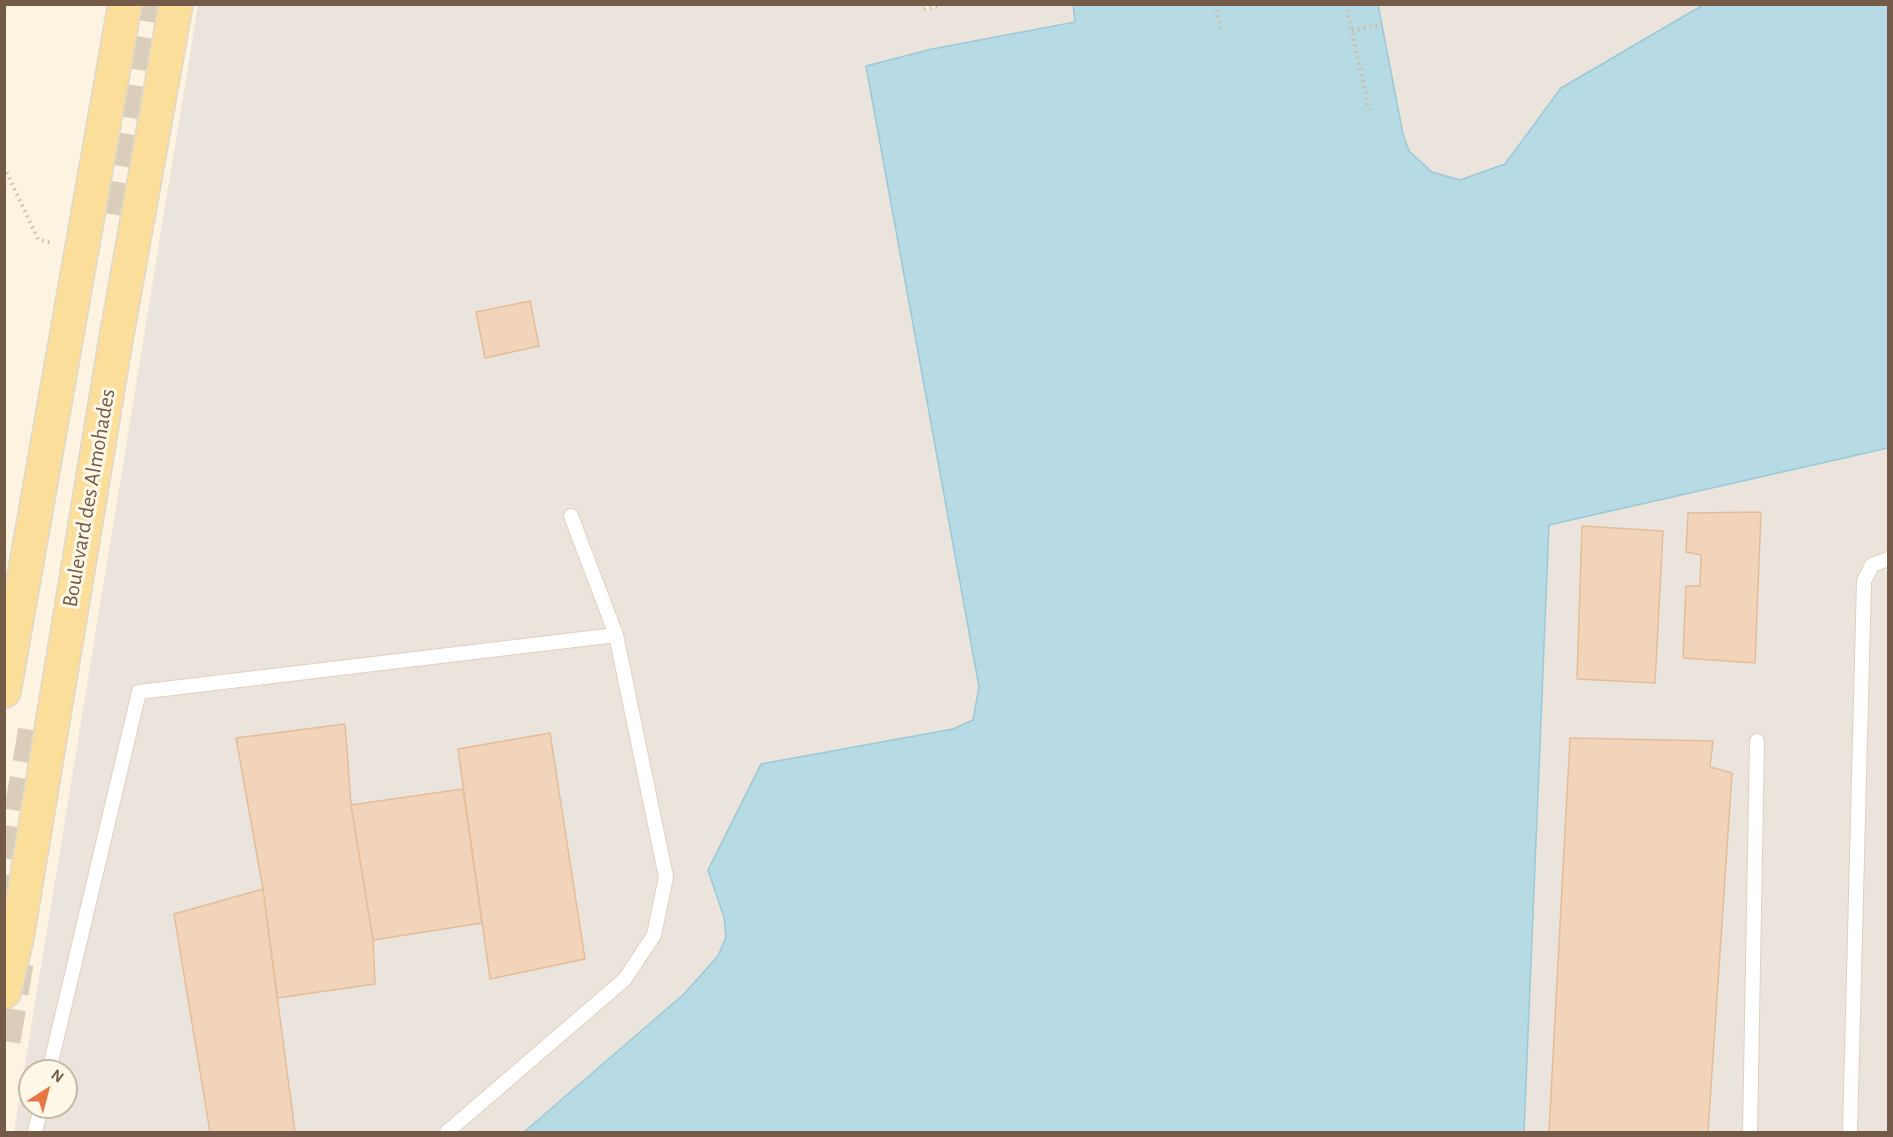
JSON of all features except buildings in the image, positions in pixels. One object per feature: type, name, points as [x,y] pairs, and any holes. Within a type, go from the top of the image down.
[{"type":"main road","points":[[4,692],[125,4]]},
{"type":"main road","name":"Boulevard des Almohades","points":[[4,992],[17,937],[96,454],[176,4]]},
{"type":"main road","points":[[113,80],[162,85]]},
{"type":"lane","points":[[447,1132],[625,979],[654,935],[666,877],[616,635],[571,516]]},
{"type":"lane","points":[[1851,1132],[1864,581],[1872,565],[1888,559]]},
{"type":"lane","points":[[52,1059],[139,692],[616,635]]},
{"type":"lane","points":[[1750,1132],[1757,741]]},
{"type":"path","points":[[924,9],[944,4]]},
{"type":"path","points":[[1216,4],[1221,29]]},
{"type":"path","points":[[1346,4],[1368,110]]},
{"type":"path","points":[[1352,30],[1382,26]]},
{"type":"path","points":[[4,167],[38,239],[82,252]]},
{"type":"shaded area","points":[[923,4],[924,9],[951,4],[1073,5],[1076,22],[932,49],[866,67],[979,687],[973,720],[708,869],[724,916],[726,937],[718,956],[684,994],[524,1132],[14,1132],[18,1108],[18,1119],[78,1119],[78,1059],[26,1059],[198,5]]},
{"type":"shaded area","points":[[1378,5],[1703,5],[1561,88],[1505,164],[1460,180],[1432,172],[1409,151],[1403,134]]},
{"type":"shaded area","points":[[1888,448],[1888,1132],[1524,1132],[1549,525]]},
{"type":"water","points":[[1073,5],[1378,5],[1403,134],[1409,151],[1432,172],[1460,180],[1505,164],[1561,88],[1703,5],[1888,5],[1888,448],[1549,525],[1524,1132],[524,1132],[684,994],[718,956],[726,937],[724,917],[708,870],[761,764],[953,729],[973,720],[979,687],[866,66],[932,49],[1075,22]]},
{"type":"tunnel","points":[[122,216],[157,4]]},
{"type":"tunnel","points":[[4,908],[36,722]]},
{"type":"tunnel","points":[[4,1041],[17,963]]}]
